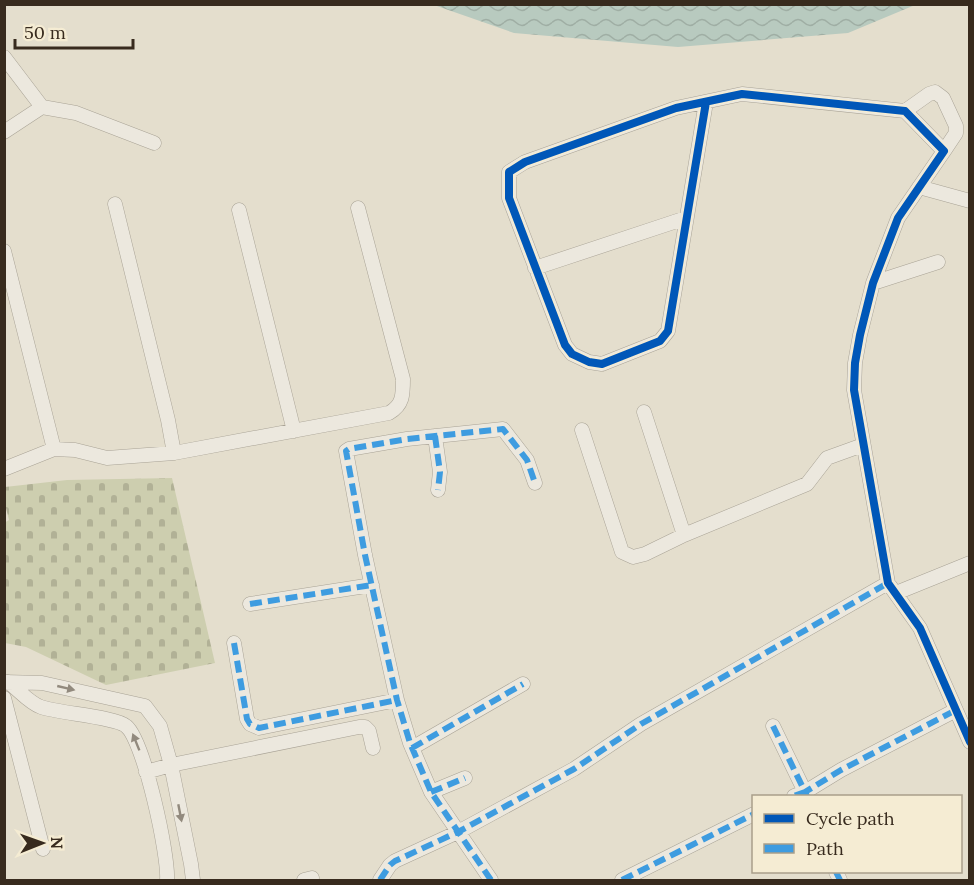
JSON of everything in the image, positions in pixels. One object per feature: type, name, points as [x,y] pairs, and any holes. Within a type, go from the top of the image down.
[{"type":"street","points":[[4,57],[42,107],[76,113],[154,143]]},
{"type":"street","points":[[905,111],[935,92],[943,98],[956,126],[956,133],[898,218],[873,283],[855,363],[854,390],[892,588],[920,628],[969,742]]},
{"type":"street","points":[[706,102],[668,331],[660,341],[602,364],[580,358],[568,350],[509,198],[509,172],[525,162],[665,112],[706,102],[742,94],[905,111],[944,152]]},
{"type":"street","points":[[4,132],[42,107]]},
{"type":"street","points":[[918,187],[969,201]]},
{"type":"street","points":[[115,204],[174,453]]},
{"type":"street","points":[[4,469],[54,449],[75,450],[107,458],[174,453],[389,413],[398,407],[403,392],[403,379],[358,208]]},
{"type":"street","points":[[239,210],[294,431]]},
{"type":"street","points":[[536,268],[686,218]]},
{"type":"street","points":[[4,251],[54,449]]},
{"type":"street","points":[[873,283],[938,262]]},
{"type":"street","points":[[644,412],[684,535]]},
{"type":"street","points":[[491,880],[431,792],[412,748],[397,700],[346,451],[435,436],[503,429],[527,460],[535,483]]},
{"type":"street","points":[[582,430],[622,552],[633,557],[645,554],[684,535],[807,484],[827,458],[863,445]]},
{"type":"street","points":[[435,436],[440,472],[438,490]]},
{"type":"street","points":[[380,880],[395,861],[458,832],[574,769],[641,724],[892,588],[969,563]]},
{"type":"street","points":[[250,604],[372,585]]},
{"type":"street","points":[[234,643],[247,719],[250,724],[259,728],[397,700]]},
{"type":"street","points":[[6,682],[42,683],[145,706],[160,726],[171,765],[193,880]]},
{"type":"street","points":[[6,682],[39,707],[125,724],[135,735],[165,854],[167,880]]},
{"type":"street","points":[[412,748],[523,684]]},
{"type":"street","points":[[4,698],[43,849]]},
{"type":"street","points":[[773,726],[802,795],[841,770],[956,710]]},
{"type":"street","points":[[146,772],[359,727],[364,727],[369,731],[373,748]]},
{"type":"street","points":[[431,792],[465,778]]},
{"type":"street","points":[[622,880],[752,815]]},
{"type":"green space","points":[[172,478],[215,663],[106,685],[26,647],[5,643],[4,523],[9,520],[5,504],[5,487],[67,480]]},
{"type":"water","points":[[434,5],[915,5],[848,33],[678,47],[514,33]]},
{"type":"marked path","points":[[491,880],[431,792],[410,743],[397,700],[365,555],[346,451],[407,439],[503,429],[527,460],[535,483]]},
{"type":"marked path","points":[[435,436],[440,472],[438,490]]},
{"type":"marked path","points":[[380,880],[395,861],[458,832],[574,769],[641,724],[888,583]]},
{"type":"marked path","points":[[250,604],[372,585]]},
{"type":"marked path","points":[[234,643],[247,719],[250,724],[259,728],[397,700]]},
{"type":"marked path","points":[[412,748],[523,684]]},
{"type":"marked path","points":[[806,795],[805,792],[841,770],[956,710]]},
{"type":"marked path","points":[[773,726],[805,792],[797,795]]},
{"type":"marked path","points":[[431,792],[465,778]]},
{"type":"marked path","points":[[622,880],[752,815]]},
{"type":"marked path","points":[[836,873],[840,880]]},
{"type":"cycle path","points":[[706,102],[668,331],[660,341],[602,364],[589,362],[572,354],[565,345],[509,198],[509,172],[525,162],[676,108],[742,94],[905,111],[944,151],[898,218],[873,283],[855,363],[854,390],[888,583],[920,628],[970,742]]}]
